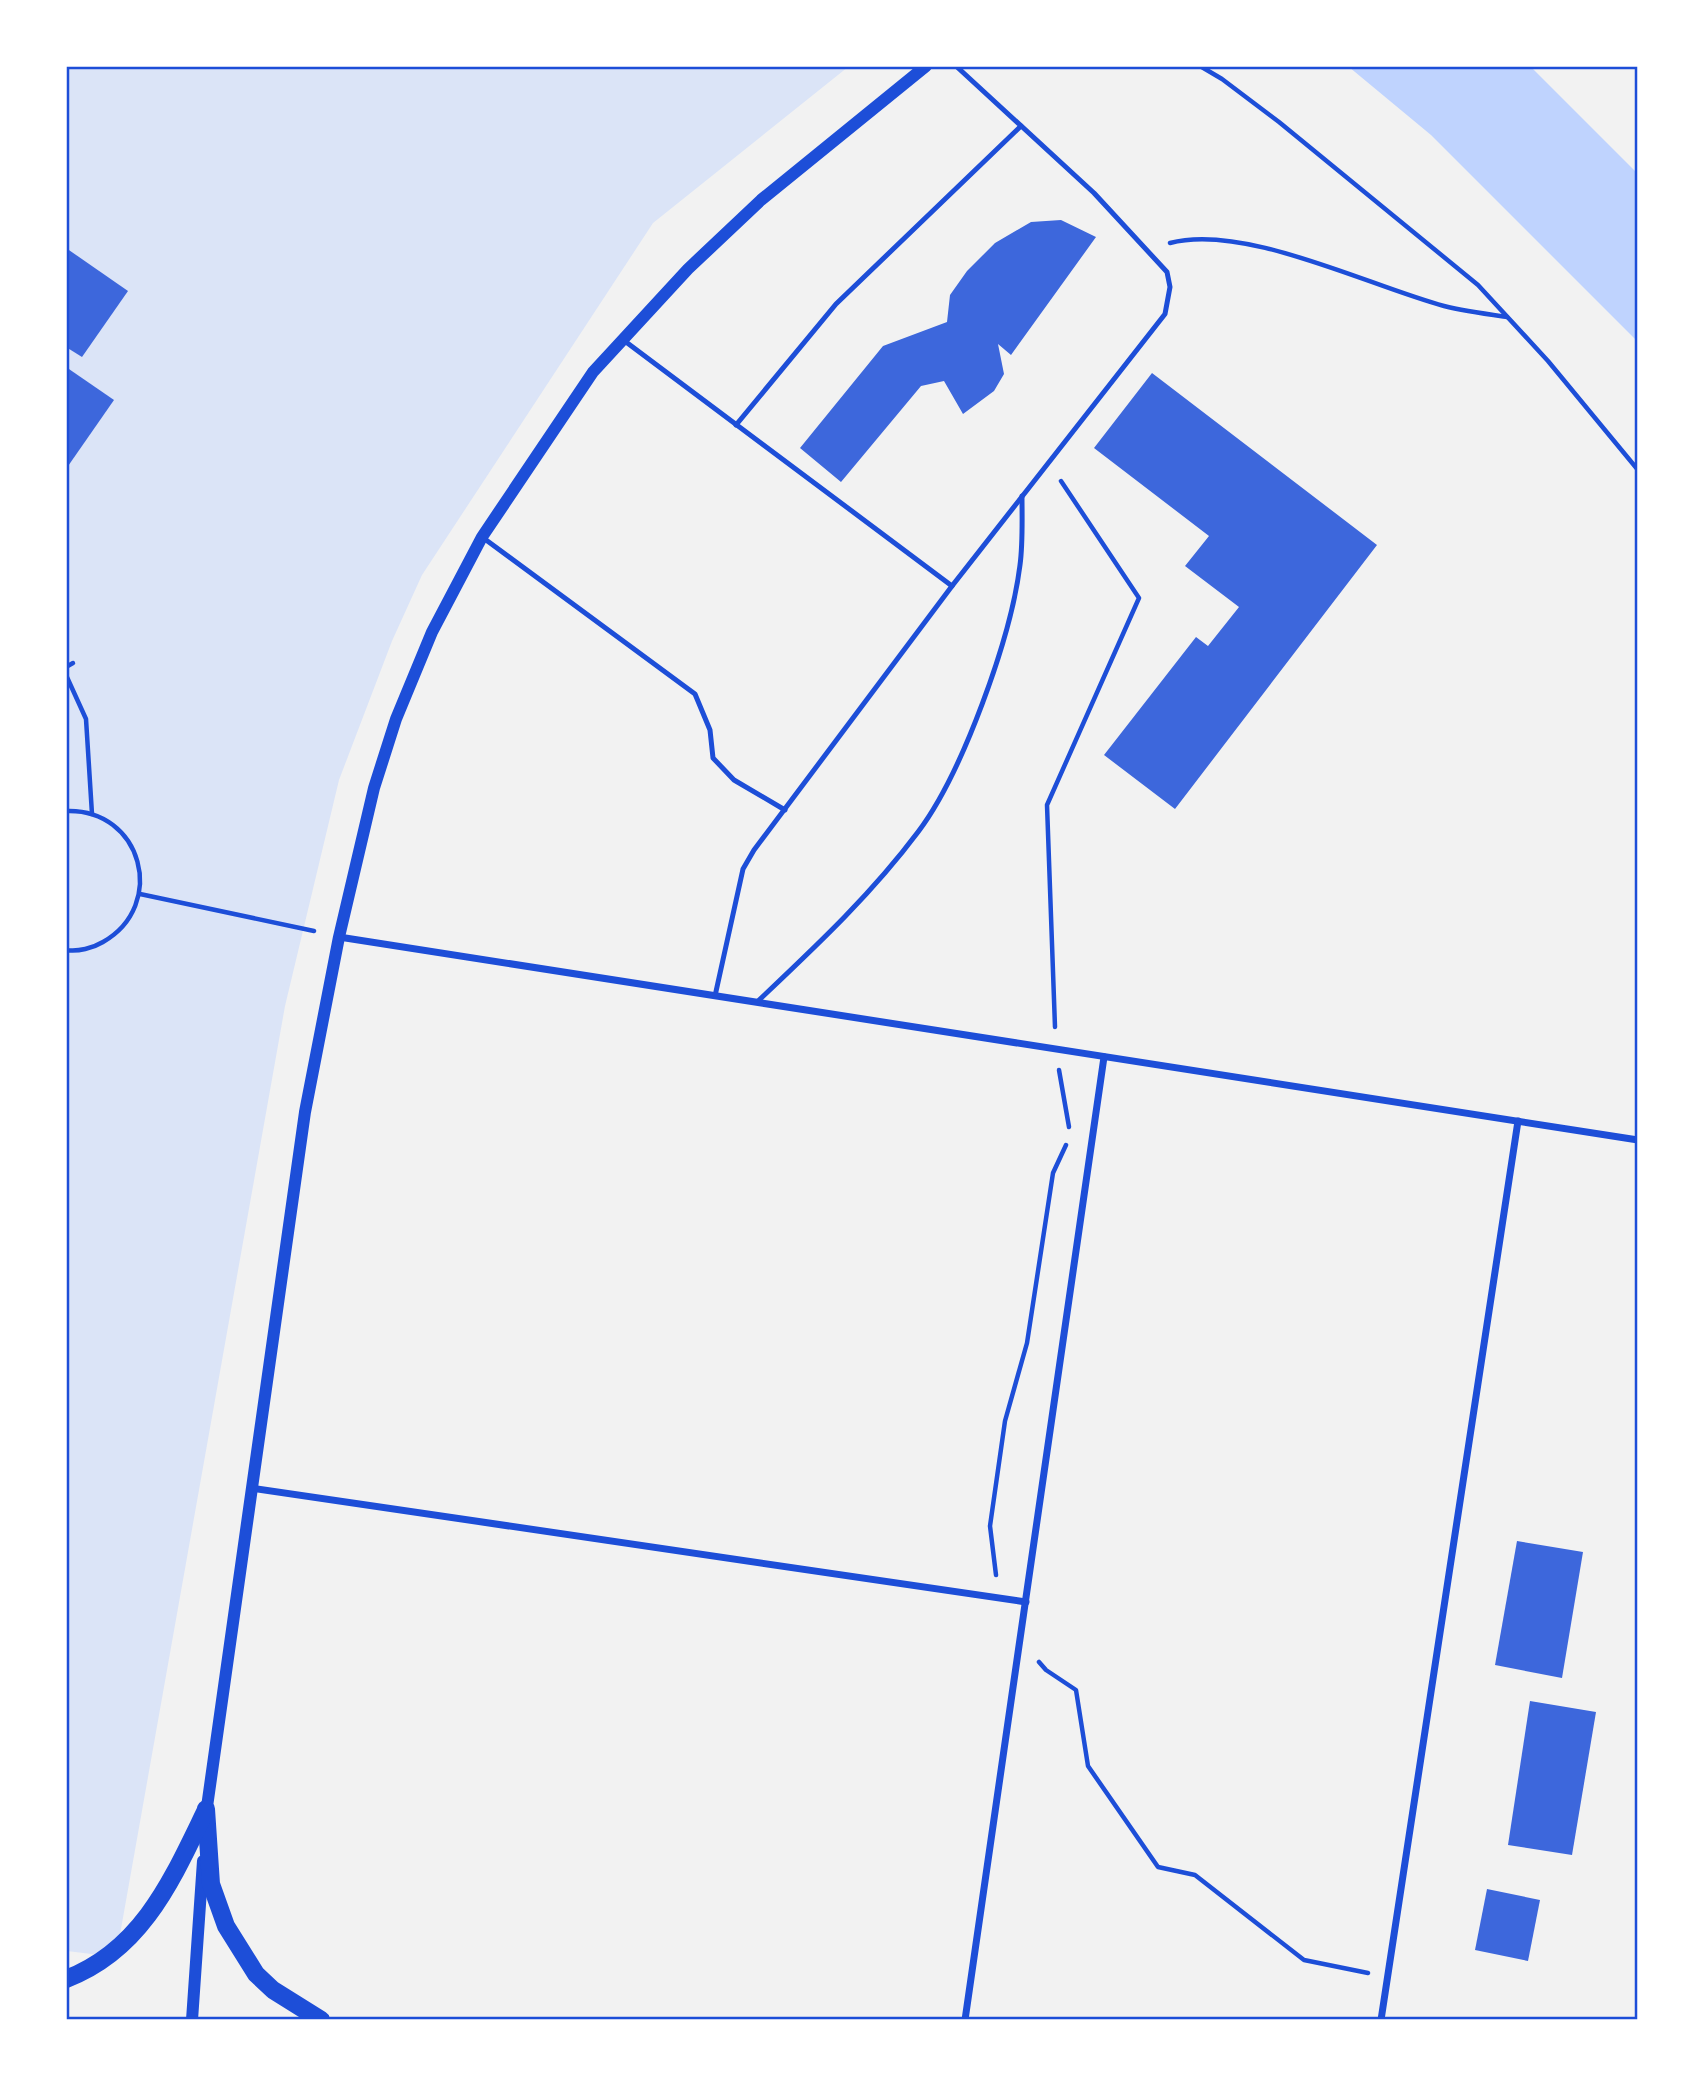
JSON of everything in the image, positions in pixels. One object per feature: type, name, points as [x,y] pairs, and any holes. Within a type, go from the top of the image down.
[{"type":"main road","points":[[66,1979],[97,1965],[128,1941],[147,1919],[172,1880],[206,1809]]},
{"type":"main road","points":[[206,1809],[211,1884],[226,1926],[256,1974],[273,1990],[321,2020]]},
{"type":"street","points":[[191,2020],[206,1809],[305,1112],[339,937],[374,788],[396,719],[432,632],[482,537],[593,372],[688,269],[761,200],[926,66]]},
{"type":"street","points":[[339,937],[1637,1140]]},
{"type":"street","points":[[965,2020],[1104,1057]]},
{"type":"street","points":[[1381,2020],[1518,1121]]},
{"type":"street","points":[[250,1488],[1026,1602]]},
{"type":"lane","points":[[715,996],[743,869],[952,586],[1166,314],[1170,288],[1167,272],[1094,193],[956,66]]},
{"type":"lane","points":[[736,425],[836,304],[1021,126]]},
{"type":"lane","points":[[622,339],[952,586]]},
{"type":"lane","points":[[757,1002],[849,916],[920,830],[963,751],[1003,642],[1020,566],[1022,496]]},
{"type":"lane","points":[[482,537],[695,694],[710,730],[713,758],[734,780],[785,810]]},
{"type":"path","points":[[1200,66],[1222,79],[1279,122],[1478,285],[1548,361],[1637,470]]},
{"type":"path","points":[[1146,249],[1185,239],[1220,240],[1291,255],[1445,306],[1508,317]]},
{"type":"path","points":[[66,667],[73,663]]},
{"type":"path","points":[[66,675],[86,719],[92,814]]},
{"type":"path","points":[[66,811],[92,814],[120,830],[133,847],[140,870],[140,894],[132,916],[116,934],[95,946],[66,950]]},
{"type":"path","points":[[140,894],[339,937]]},
{"type":"shaded area","points":[[67,67],[848,67],[653,223],[422,575],[392,641],[339,780],[285,1006],[116,1957],[67,1951]]},
{"type":"water","points":[[1349,67],[1531,67],[1637,173],[1637,341],[1431,135]]},
{"type":"building","points":[[1061,220],[1096,237],[1011,355],[998,344],[1004,374],[994,391],[963,414],[944,381],[921,386],[841,482],[800,448],[883,346],[947,322],[950,295],[967,271],[995,243],[1031,222]]},
{"type":"building","points":[[66,248],[128,291],[82,357],[66,347]]},
{"type":"building","points":[[66,367],[114,400],[66,469]]},
{"type":"building","points":[[1152,373],[1377,545],[1175,809],[1104,755],[1196,637],[1208,646],[1239,607],[1185,566],[1209,536],[1094,448]]},
{"type":"building","points":[[1517,1541],[1583,1552],[1562,1678],[1495,1665]]},
{"type":"building","points":[[1530,1701],[1596,1712],[1572,1855],[1508,1845]]},
{"type":"building","points":[[1487,1889],[1540,1900],[1528,1961],[1475,1950]]}]
